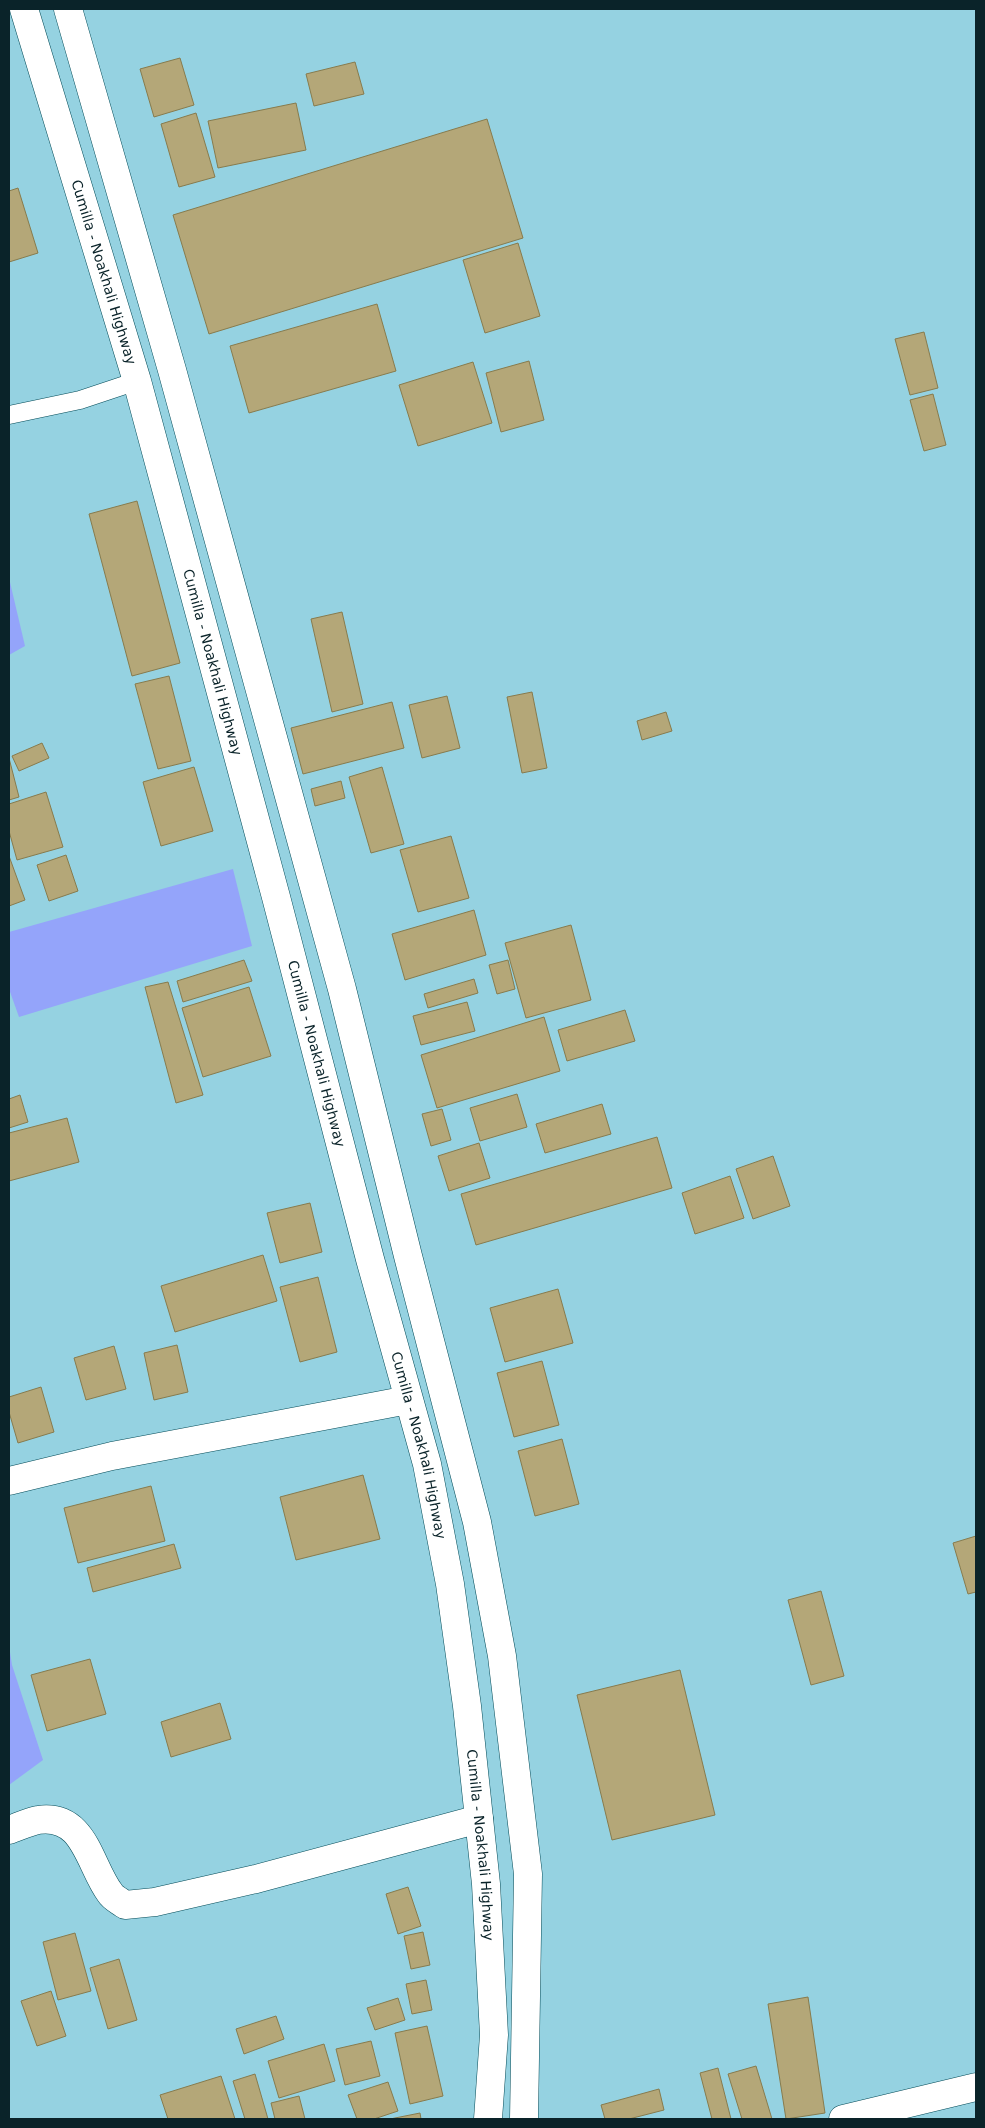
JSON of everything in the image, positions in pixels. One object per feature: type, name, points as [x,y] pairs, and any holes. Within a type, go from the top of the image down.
[{"type":"main road","name":"Cumilla - Noakhali Highway","points":[[24,9],[137,381],[408,1400],[427,1464],[450,1584],[467,1706],[486,1884],[494,2035],[488,2119]]},
{"type":"main road","points":[[68,9],[172,370],[342,989],[408,1256],[477,1522],[502,1656],[528,1874],[524,2119]]},
{"type":"main road","points":[[9,1481],[112,1456],[408,1400]]},
{"type":"main road","points":[[9,1830],[38,1820],[58,1820],[73,1829],[85,1845],[110,1894],[125,1905],[155,1902],[256,1879],[479,1819]]},
{"type":"main road","points":[[494,2035],[526,2032]]},
{"type":"main road","points":[[843,2119],[976,2087]]},
{"type":"lane","points":[[9,415],[80,400],[137,381]]},
{"type":"water","points":[[9,578],[25,646],[9,655]]},
{"type":"water","points":[[233,869],[252,946],[19,1017],[9,989],[9,932]]},
{"type":"water","points":[[9,1646],[12,1665],[43,1760],[9,1785]]},
{"type":"building","points":[[180,58],[194,105],[154,117],[140,69]]},
{"type":"building","points":[[355,62],[364,94],[314,106],[306,74]]},
{"type":"building","points":[[296,103],[306,150],[218,168],[208,121]]},
{"type":"building","points":[[196,113],[215,177],[179,187],[161,124]]},
{"type":"building","points":[[487,119],[523,238],[209,334],[173,215]]},
{"type":"building","points":[[18,188],[38,253],[9,262],[9,191]]},
{"type":"building","points":[[518,243],[540,316],[485,333],[463,260]]},
{"type":"building","points":[[377,304],[396,371],[249,413],[230,346]]},
{"type":"building","points":[[924,332],[938,388],[910,395],[895,339]]},
{"type":"building","points":[[529,361],[544,420],[501,432],[486,373]]},
{"type":"building","points":[[473,362],[492,423],[418,446],[399,385]]},
{"type":"building","points":[[933,394],[946,445],[924,451],[910,400]]},
{"type":"building","points":[[137,501],[180,663],[132,676],[89,514]]},
{"type":"building","points":[[342,612],[363,704],[332,712],[311,619]]},
{"type":"building","points":[[169,676],[191,761],[158,769],[135,684]]},
{"type":"building","points":[[532,692],[547,768],[522,773],[507,697]]},
{"type":"building","points":[[447,696],[460,748],[422,758],[409,705]]},
{"type":"building","points":[[392,702],[404,748],[303,774],[291,728]]},
{"type":"building","points":[[666,712],[672,731],[642,740],[637,721]]},
{"type":"building","points":[[42,743],[49,758],[19,771],[12,756]]},
{"type":"building","points":[[9,758],[19,797],[9,800]]},
{"type":"building","points":[[194,767],[213,831],[161,846],[143,782]]},
{"type":"building","points":[[382,767],[404,844],[371,853],[349,777]]},
{"type":"building","points":[[341,781],[345,798],[315,806],[311,789]]},
{"type":"building","points":[[46,792],[63,847],[17,860],[9,831],[9,804]]},
{"type":"building","points":[[451,836],[469,898],[418,912],[400,850]]},
{"type":"building","points":[[66,855],[78,891],[49,901],[37,865]]},
{"type":"building","points":[[9,856],[25,900],[9,906]]},
{"type":"building","points":[[474,910],[486,955],[405,980],[392,934]]},
{"type":"building","points":[[571,925],[591,1000],[526,1018],[505,943]]},
{"type":"building","points":[[244,960],[252,981],[183,1002],[177,981]]},
{"type":"building","points":[[508,960],[515,989],[497,994],[489,965]]},
{"type":"building","points":[[474,979],[478,993],[428,1008],[424,994]]},
{"type":"building","points":[[168,982],[203,1095],[176,1103],[145,987]]},
{"type":"building","points":[[249,987],[271,1056],[203,1077],[182,1008]]},
{"type":"building","points":[[467,1002],[475,1031],[421,1045],[413,1016]]},
{"type":"building","points":[[625,1010],[635,1041],[567,1061],[558,1030]]},
{"type":"building","points":[[544,1017],[560,1071],[437,1108],[421,1055]]},
{"type":"building","points":[[517,1094],[527,1127],[480,1141],[470,1108]]},
{"type":"building","points":[[20,1095],[28,1122],[9,1128],[9,1099]]},
{"type":"building","points":[[602,1104],[611,1134],[545,1153],[536,1124]]},
{"type":"building","points":[[442,1109],[451,1140],[431,1146],[422,1114]]},
{"type":"building","points":[[67,1118],[79,1162],[9,1181],[9,1133]]},
{"type":"building","points":[[657,1137],[672,1188],[476,1245],[461,1194]]},
{"type":"building","points":[[479,1143],[490,1178],[449,1191],[438,1156]]},
{"type":"building","points":[[773,1156],[790,1206],[753,1219],[736,1169]]},
{"type":"building","points":[[730,1176],[744,1218],[695,1234],[682,1193]]},
{"type":"building","points":[[310,1203],[322,1252],[280,1263],[267,1213]]},
{"type":"building","points":[[263,1255],[277,1301],[175,1332],[161,1286]]},
{"type":"building","points":[[318,1277],[337,1352],[300,1362],[280,1287]]},
{"type":"building","points":[[558,1289],[573,1343],[505,1362],[490,1308]]},
{"type":"building","points":[[177,1345],[188,1392],[154,1400],[144,1353]]},
{"type":"building","points":[[114,1346],[126,1389],[86,1400],[74,1358]]},
{"type":"building","points":[[542,1361],[559,1425],[514,1437],[497,1373]]},
{"type":"building","points":[[41,1387],[54,1432],[18,1443],[9,1412],[9,1397]]},
{"type":"building","points":[[562,1439],[579,1504],[535,1516],[518,1451]]},
{"type":"building","points":[[363,1475],[380,1539],[296,1560],[280,1497]]},
{"type":"building","points":[[151,1486],[165,1541],[78,1563],[64,1508]]},
{"type":"building","points":[[976,1536],[976,1592],[968,1594],[953,1543]]},
{"type":"building","points":[[174,1544],[181,1568],[93,1592],[87,1568]]},
{"type":"building","points":[[821,1591],[844,1676],[811,1685],[788,1600]]},
{"type":"building","points":[[90,1659],[106,1714],[47,1731],[31,1675]]},
{"type":"building","points":[[680,1670],[715,1815],[612,1840],[577,1695]]},
{"type":"building","points":[[220,1703],[231,1739],[171,1757],[161,1722]]},
{"type":"building","points":[[408,1887],[421,1926],[398,1934],[386,1894]]},
{"type":"building","points":[[423,1932],[430,1965],[411,1969],[404,1936]]},
{"type":"building","points":[[75,1933],[91,1991],[58,2000],[43,1942]]},
{"type":"building","points":[[119,1959],[137,2020],[108,2029],[90,1968]]},
{"type":"building","points":[[426,1980],[432,2010],[412,2014],[406,1984]]},
{"type":"building","points":[[51,1991],[66,2036],[37,2046],[21,2001]]},
{"type":"building","points":[[808,1997],[825,2113],[786,2119],[768,2004]]},
{"type":"building","points":[[398,1998],[405,2020],[375,2030],[367,2008]]},
{"type":"building","points":[[276,2016],[284,2039],[244,2054],[236,2029]]},
{"type":"building","points":[[427,2026],[443,2096],[410,2104],[395,2033]]},
{"type":"building","points":[[371,2041],[380,2076],[345,2085],[336,2049]]},
{"type":"building","points":[[324,2044],[335,2081],[279,2098],[268,2061]]},
{"type":"building","points":[[756,2066],[772,2119],[742,2119],[728,2074]]},
{"type":"building","points":[[718,2068],[731,2119],[712,2119],[700,2073]]},
{"type":"building","points":[[255,2074],[268,2119],[245,2119],[233,2081]]},
{"type":"building","points":[[221,2076],[235,2119],[168,2119],[160,2095]]},
{"type":"building","points":[[388,2082],[398,2111],[374,2119],[357,2119],[348,2095]]},
{"type":"building","points":[[659,2089],[664,2110],[629,2119],[605,2119],[601,2105]]},
{"type":"building","points":[[299,2096],[305,2119],[275,2119],[271,2103]]},
{"type":"building","points":[[420,2113],[421,2119],[390,2119]]}]
